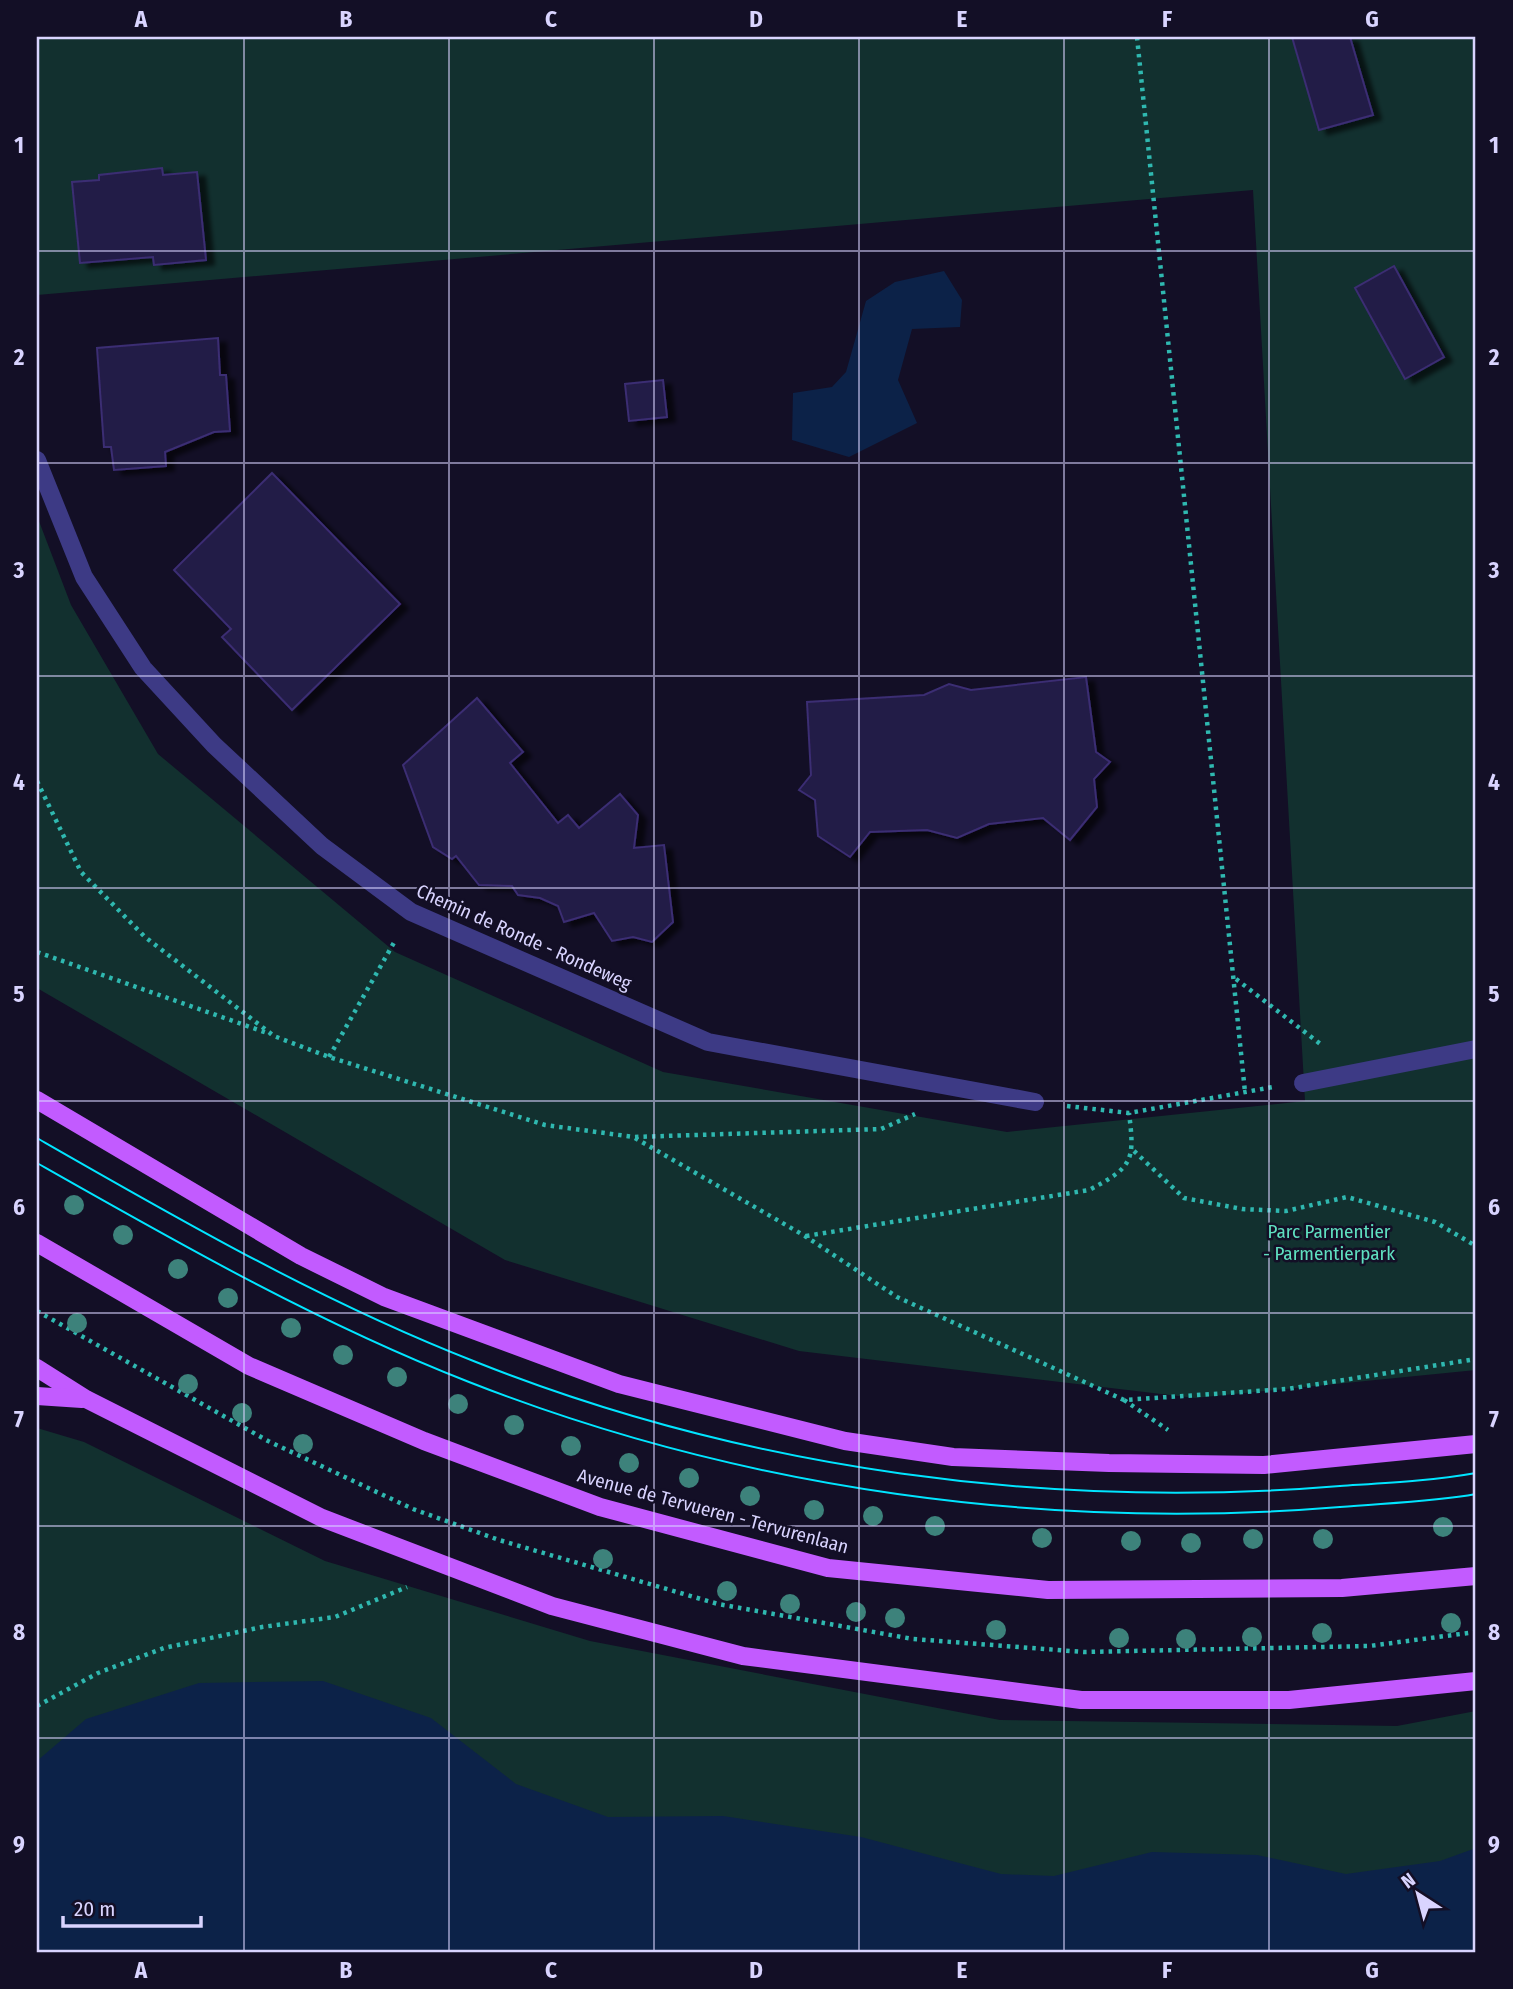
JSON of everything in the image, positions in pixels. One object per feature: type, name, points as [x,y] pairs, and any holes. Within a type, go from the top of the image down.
[{"type":"main road","points":[[37,1100],[301,1256],[384,1297],[619,1384],[845,1441],[953,1457],[1108,1464],[1264,1465],[1476,1444]]},
{"type":"main road","name":"Avenue de Tervueren - Tervurenlaan","points":[[37,1242],[249,1366],[424,1441],[600,1507],[828,1568],[1048,1590],[1342,1588],[1476,1576]]},
{"type":"main road","points":[[37,1368],[86,1399],[322,1518],[552,1606],[743,1656],[1081,1700],[1289,1700],[1476,1681]]},
{"type":"main road","points":[[37,1396],[86,1399]]},
{"type":"street","name":"Chemin de Ronde - Rondeweg","points":[[37,460],[84,577],[143,668],[214,745],[322,846],[411,912],[708,1042],[1035,1102]]},
{"type":"street","points":[[1303,1083],[1476,1049]]},
{"type":"path","points":[[1137,37],[1235,979],[1244,1092]]},
{"type":"path","points":[[37,781],[81,872],[145,937],[274,1036]]},
{"type":"path","points":[[329,1057],[411,912]]},
{"type":"path","points":[[37,952],[329,1057],[545,1125],[634,1137],[881,1129],[919,1112]]},
{"type":"path","points":[[1235,979],[1356,1071]]},
{"type":"path","points":[[1035,1102],[1129,1113],[1303,1083]]},
{"type":"path","points":[[1129,1113],[1134,1151],[1184,1198],[1242,1209],[1286,1211],[1347,1197],[1435,1222],[1476,1245]]},
{"type":"path","points":[[634,1137],[805,1236],[897,1297],[1124,1400],[1287,1389],[1476,1359]]},
{"type":"path","points":[[805,1236],[1089,1190],[1119,1174],[1134,1151]]},
{"type":"path","points":[[37,1311],[154,1379]]},
{"type":"path","points":[[37,1706],[99,1673],[164,1648],[262,1627],[335,1617],[453,1569]]},
{"type":"green space","name":"Parc Parmentier - Parmentierpark","points":[[37,37],[1476,37],[1476,1370],[1195,1398],[799,1351],[505,1260],[37,988],[37,516],[71,605],[158,754],[395,952],[663,1072],[1007,1132],[1305,1101],[1253,190],[37,295]]},
{"type":"green space","points":[[37,1428],[84,1442],[325,1561],[590,1641],[1000,1720],[1397,1726],[1476,1711],[1476,1952],[37,1952]]},
{"type":"water","points":[[944,271],[962,300],[960,327],[912,329],[898,380],[917,423],[849,457],[792,440],[793,393],[832,387],[846,372],[866,301],[895,282]]},
{"type":"water","points":[[323,1681],[431,1718],[516,1784],[608,1817],[723,1816],[861,1837],[1001,1874],[1054,1876],[1152,1852],[1257,1855],[1346,1874],[1440,1861],[1476,1848],[1476,1952],[37,1952],[37,1761],[86,1719],[199,1683]]},
{"type":"building","points":[[1292,37],[1350,37],[1373,115],[1319,130]]},
{"type":"building","points":[[162,168],[163,175],[197,172],[206,260],[154,265],[153,257],[80,263],[72,182],[99,180],[99,175]]},
{"type":"building","points":[[1394,266],[1444,357],[1405,379],[1355,288]]},
{"type":"building","points":[[218,338],[220,375],[226,375],[230,431],[214,432],[165,452],[166,466],[114,470],[111,447],[104,447],[97,348]]},
{"type":"building","points":[[663,380],[667,417],[629,421],[625,384]]},
{"type":"building","points":[[272,473],[400,604],[292,710],[222,637],[231,629],[174,570]]},
{"type":"building","points":[[1086,677],[1096,752],[1110,762],[1094,779],[1097,807],[1070,840],[1043,818],[989,824],[957,838],[927,830],[870,832],[850,857],[818,836],[815,800],[799,790],[811,775],[807,702],[924,695],[949,684],[971,690]]},
{"type":"building","points":[[477,698],[523,752],[510,763],[558,823],[568,815],[579,828],[620,794],[638,815],[634,848],[664,845],[673,922],[652,942],[633,937],[612,941],[594,913],[564,922],[558,906],[540,898],[518,895],[512,886],[479,885],[456,856],[452,859],[433,847],[403,765]]},
{"type":"tram line","points":[[37,1138],[252,1258],[419,1339],[579,1399],[685,1430],[792,1455],[901,1474],[1010,1486],[1120,1492],[1230,1492],[1408,1481],[1476,1473]]},
{"type":"tram line","points":[[37,1163],[249,1280],[413,1359],[573,1419],[680,1450],[788,1475],[897,1494],[1008,1506],[1119,1513],[1229,1513],[1409,1502],[1476,1494]]}]
